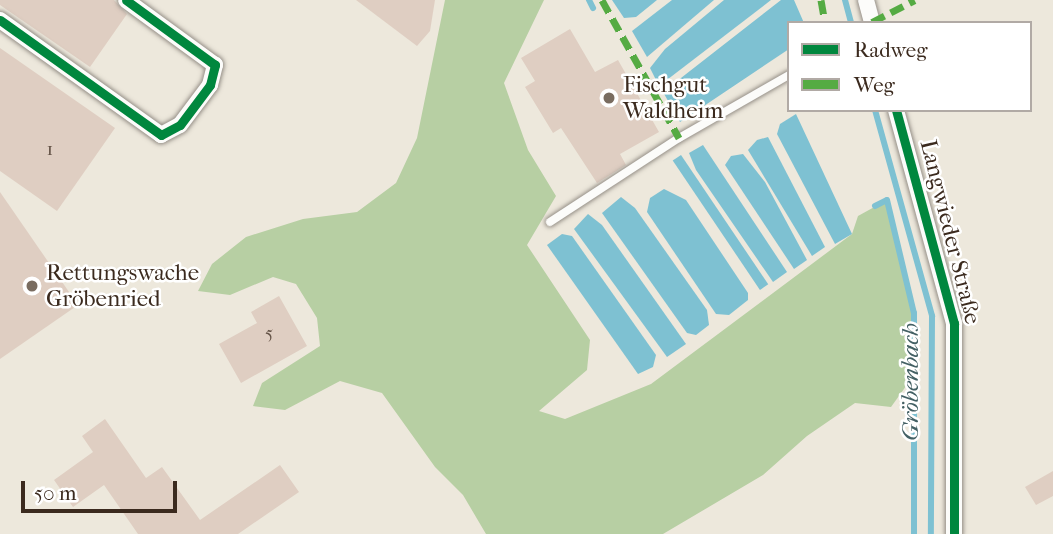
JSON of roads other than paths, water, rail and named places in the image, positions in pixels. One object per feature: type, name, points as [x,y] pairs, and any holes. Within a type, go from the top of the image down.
[{"type":"street","points":[[0,20],[161,135],[180,125],[210,85],[215,65],[126,0]]},
{"type":"street","points":[[866,0],[872,21]]},
{"type":"street","name":"Langwieder Straße","points":[[897,112],[954,323],[954,534]]},
{"type":"lane","points":[[550,222],[679,138],[787,76]]},
{"type":"water","points":[[612,0],[657,0],[636,17],[624,18]]},
{"type":"water","points":[[672,0],[714,0],[647,57],[632,31]]},
{"type":"water","points":[[724,0],[771,0],[659,86],[650,68],[665,49]]},
{"type":"water","points":[[781,0],[794,0],[803,21],[787,21],[787,50],[680,122],[663,92]]},
{"type":"water","points":[[796,114],[852,234],[835,244],[777,134],[780,124]]},
{"type":"water","points":[[768,137],[825,247],[812,256],[748,150],[757,140]]},
{"type":"water","points":[[703,145],[787,272],[773,282],[696,170],[689,153]]},
{"type":"water","points":[[743,154],[765,182],[807,260],[794,269],[725,165],[731,156]]},
{"type":"water","points":[[681,155],[768,284],[760,290],[673,161]]},
{"type":"water","points":[[664,189],[686,200],[748,293],[748,300],[729,315],[716,314],[647,212],[650,198]]},
{"type":"water","points":[[621,197],[635,208],[707,310],[709,325],[696,335],[687,333],[602,213]]},
{"type":"water","points":[[588,214],[602,225],[686,344],[667,357],[574,229]]},
{"type":"water","points":[[562,234],[572,236],[656,355],[653,367],[638,374],[547,245]]},
{"type":"waterway","points":[[589,0],[593,8]]},
{"type":"waterway","name":"Gröbenbach","points":[[845,0],[850,21]]},
{"type":"waterway","name":"Gröbenbach","points":[[876,112],[932,316],[931,534]]},
{"type":"waterway","points":[[875,206],[887,200],[914,313],[914,534]]},
{"type":"place","name":"Fischgut Waldheim","points":[[609,98]]},
{"type":"place","name":"Rettungswache Gröbenried","points":[[32,286]]}]
